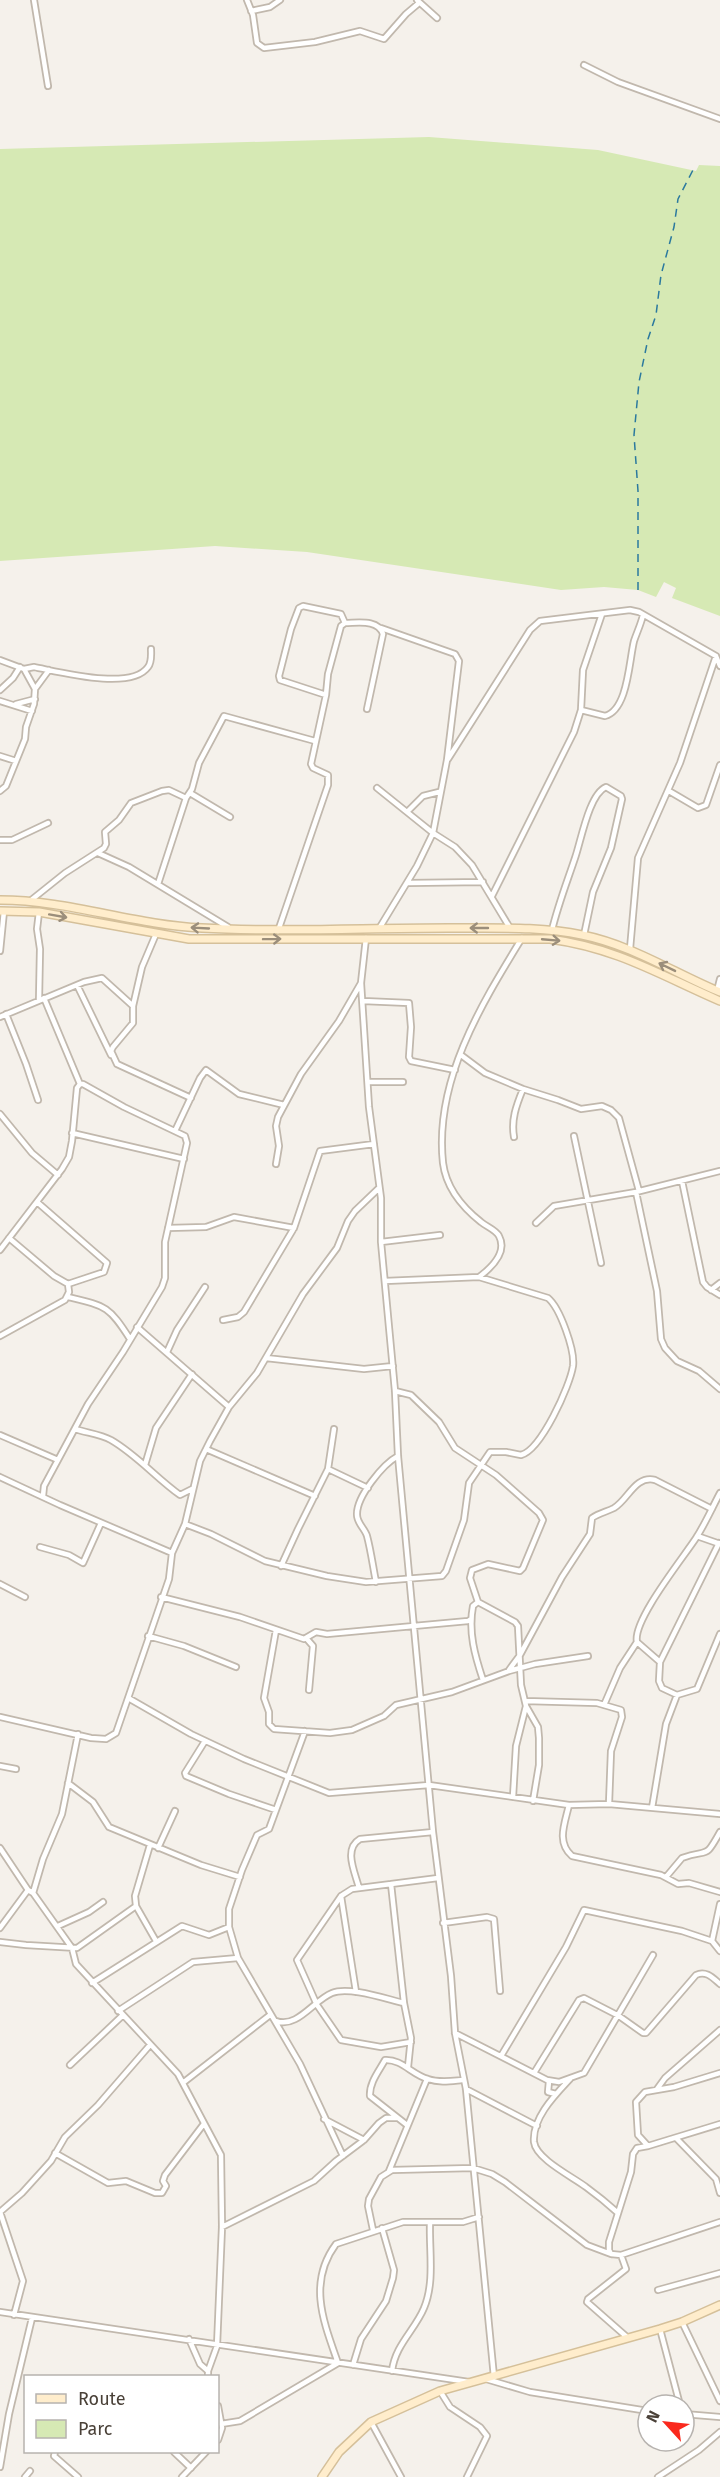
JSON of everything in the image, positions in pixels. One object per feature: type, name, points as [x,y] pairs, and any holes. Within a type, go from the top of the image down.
[{"type":"street","points":[[34,0],[48,86]]},
{"type":"street","points":[[247,0],[257,43],[264,48],[315,42],[360,31],[384,39],[418,1],[437,18]]},
{"type":"street","points":[[251,11],[270,8],[280,0]]},
{"type":"street","points":[[584,65],[618,82],[720,119]]},
{"type":"street","points":[[326,695],[280,680],[279,676],[291,629],[299,608],[303,606],[341,615],[345,623]]},
{"type":"street","points":[[447,760],[534,624],[540,621],[630,610],[716,656],[720,666]]},
{"type":"street","points":[[492,896],[574,732],[581,710],[583,670],[602,614]]},
{"type":"street","points":[[581,710],[605,717],[613,712],[621,699],[643,615]]},
{"type":"street","points":[[278,931],[329,779],[325,773],[312,766],[331,659],[341,626],[345,623],[372,624],[406,635],[458,657],[447,760],[439,792],[433,833],[408,883],[380,927]]},
{"type":"street","points":[[367,710],[383,634],[381,628]]},
{"type":"street","points":[[0,660],[22,668],[34,667],[126,679],[142,673],[148,667],[151,649]]},
{"type":"street","points":[[630,949],[638,858],[669,791],[716,656]]},
{"type":"street","points":[[22,668],[35,689]]},
{"type":"street","points":[[0,690],[22,668]]},
{"type":"street","points":[[0,791],[6,786],[16,761],[32,711],[35,689],[49,670]]},
{"type":"street","points":[[16,704],[34,699]]},
{"type":"street","points":[[0,700],[32,711]]},
{"type":"street","points":[[158,884],[199,763],[224,716],[315,741]]},
{"type":"street","points":[[0,756],[16,761]]},
{"type":"street","points":[[669,791],[698,808],[702,808],[706,805],[720,765]]},
{"type":"street","points":[[552,930],[557,907],[591,806],[601,789],[606,787],[622,799],[611,849],[593,891],[584,935]]},
{"type":"street","points":[[376,788],[433,833],[455,847],[472,865],[510,928]]},
{"type":"street","points":[[30,901],[64,873],[98,853],[105,846],[105,832],[119,820],[131,802],[162,790],[169,790],[188,795],[230,818]]},
{"type":"street","points":[[406,812],[423,796],[439,792]]},
{"type":"street","points":[[0,840],[19,837],[48,823]]},
{"type":"street","points":[[98,853],[129,867],[232,930]]},
{"type":"street","points":[[408,883],[483,882]]},
{"type":"street","points":[[0,900],[30,901],[189,928],[278,931],[380,927],[552,930],[584,935],[630,949],[718,991],[720,979]]},
{"type":"street","points":[[0,951],[2,911],[39,912],[189,939],[522,938],[581,943],[626,957],[720,1001]]},
{"type":"street","points":[[39,912],[37,929],[42,999],[80,1084],[187,1139],[168,1228],[163,1284],[88,1404],[44,1486],[43,1496]]},
{"type":"street","points":[[111,1055],[113,1047],[133,1023],[142,967],[156,934]]},
{"type":"street","points":[[366,938],[362,983],[368,1082],[378,1189],[381,1198],[381,1242],[395,1391],[398,1456],[433,1832],[451,1976],[455,2033],[462,2080],[466,2089],[494,2377]]},
{"type":"street","points":[[479,1278],[495,1263],[502,1247],[499,1235],[469,1213],[455,1194],[445,1174],[443,1125],[446,1104],[461,1054],[484,1002],[522,938]]},
{"type":"street","points":[[38,1100],[3,1016],[77,985],[102,978],[134,1006]]},
{"type":"street","points":[[276,1164],[279,1146],[276,1126],[284,1105],[301,1074],[339,1021],[362,983]]},
{"type":"street","points":[[77,985],[117,1064],[146,1075],[191,1098]]},
{"type":"street","points":[[363,1001],[409,1003],[411,1061],[455,1070]]},
{"type":"street","points":[[461,1054],[485,1073],[523,1089],[578,1108],[602,1107],[620,1118],[657,1291],[661,1339],[665,1348],[677,1361],[699,1371],[720,1389]]},
{"type":"street","points":[[175,1131],[206,1070],[239,1094],[284,1105]]},
{"type":"street","points":[[368,1082],[403,1082]]},
{"type":"street","points":[[0,1250],[58,1175],[69,1157],[77,1088],[80,1084]]},
{"type":"street","points":[[514,1137],[512,1127],[514,1110],[523,1089]]},
{"type":"street","points":[[0,1114],[32,1153],[58,1175]]},
{"type":"street","points":[[72,1133],[184,1159]]},
{"type":"street","points":[[574,1136],[601,1263]]},
{"type":"street","points":[[223,1320],[238,1317],[243,1312],[294,1228],[320,1151],[374,1144]]},
{"type":"street","points":[[536,1223],[554,1206],[682,1182],[720,1171]]},
{"type":"street","points":[[682,1182],[703,1282],[720,1295]]},
{"type":"street","points":[[0,1717],[106,1739],[116,1733],[130,1699],[148,1636],[169,1579],[172,1553],[184,1524],[200,1461],[229,1407],[266,1358],[303,1294],[337,1248],[348,1221],[378,1189]]},
{"type":"street","points":[[9,1238],[54,1276],[68,1284],[104,1272],[107,1263],[37,1202]]},
{"type":"street","points":[[168,1228],[206,1227],[234,1217],[294,1228]]},
{"type":"street","points":[[381,1242],[440,1235]]},
{"type":"street","points":[[184,1524],[265,1561],[327,1576],[375,1582],[442,1576],[446,1571],[464,1520],[469,1483],[479,1466],[490,1452],[521,1455],[532,1449],[552,1420],[571,1374],[573,1360],[562,1321],[554,1302],[548,1298],[479,1278],[385,1281]]},
{"type":"street","points":[[711,1290],[720,1283]]},
{"type":"street","points":[[68,1284],[68,1297]]},
{"type":"street","points":[[167,1352],[177,1330],[205,1287]]},
{"type":"street","points":[[0,1336],[68,1297],[109,1309],[130,1339]]},
{"type":"street","points":[[138,1327],[229,1407]]},
{"type":"street","points":[[266,1358],[364,1369],[393,1366]]},
{"type":"street","points":[[146,1465],[156,1428],[192,1374]]},
{"type":"street","points":[[395,1391],[411,1395],[439,1422],[455,1448],[479,1466],[496,1474],[539,1513],[543,1520],[520,1571],[488,1564],[472,1570],[470,1578],[478,1602],[515,1622],[518,1626],[520,1685],[525,1703],[537,1726],[539,1738],[539,1765],[533,1801]]},
{"type":"street","points":[[75,1429],[107,1438],[146,1465],[167,1486],[180,1495],[192,1489]]},
{"type":"street","points":[[281,1566],[328,1469],[334,1429]]},
{"type":"street","points":[[0,1435],[58,1460]]},
{"type":"street","points":[[206,1449],[315,1496]]},
{"type":"street","points":[[375,1582],[367,1536],[357,1517],[368,1488],[390,1461],[398,1456]]},
{"type":"street","points":[[328,1469],[368,1488]]},
{"type":"street","points":[[0,1477],[172,1553]]},
{"type":"street","points":[[508,1671],[520,1655],[562,1577],[590,1534],[592,1518],[615,1507],[638,1483],[651,1479],[712,1509]]},
{"type":"street","points":[[604,1706],[620,1668],[637,1642],[636,1631],[667,1578],[697,1536],[720,1493]]},
{"type":"street","points":[[40,1547],[69,1555],[83,1563],[101,1523]]},
{"type":"street","points":[[697,1536],[719,1543],[660,1662],[660,1685],[669,1693],[677,1695],[698,1689],[720,1634]]},
{"type":"street","points":[[0,1584],[25,1598]]},
{"type":"street","points":[[161,1597],[240,1617],[306,1638],[313,1646],[309,1690]]},
{"type":"street","points":[[478,1602],[473,1606],[471,1618],[475,1659],[483,1680]]},
{"type":"street","points":[[306,1638],[316,1632],[327,1634],[415,1628],[468,1622],[471,1618]]},
{"type":"street","points":[[276,1630],[264,1698],[269,1712],[269,1724],[274,1729],[330,1733],[352,1730],[384,1716],[396,1705],[452,1692],[508,1671],[535,1664],[588,1656]]},
{"type":"street","points":[[148,1636],[184,1646],[236,1666]]},
{"type":"street","points":[[637,1642],[660,1662]]},
{"type":"street","points":[[652,1808],[666,1724],[677,1695]]},
{"type":"street","points":[[130,1699],[244,1759],[329,1792],[429,1785],[569,1805],[609,1804],[720,1814]]},
{"type":"street","points":[[525,1703],[604,1706],[621,1710],[611,1751],[609,1804]]},
{"type":"street","points":[[513,1797],[516,1746],[525,1703]]},
{"type":"street","points":[[305,1731],[269,1829],[257,1835],[240,1877],[229,1910],[229,1927],[238,1958],[270,2015],[276,2021],[316,2097],[324,2119],[343,2156]]},
{"type":"street","points":[[0,1928],[30,1892],[62,1814],[78,1734]]},
{"type":"street","points":[[205,1740],[185,1773],[186,1776],[276,1810]]},
{"type":"street","points":[[0,1766],[16,1769]]},
{"type":"street","points":[[68,1783],[93,1802],[107,1826],[201,1866],[240,1877]]},
{"type":"street","points":[[569,1805],[562,1836],[565,1850],[572,1856],[666,1877],[678,1884],[689,1883],[720,1893]]},
{"type":"street","points":[[158,1848],[175,1811]]},
{"type":"street","points":[[359,1888],[350,1851],[354,1843],[360,1839],[433,1832]]},
{"type":"street","points":[[666,1877],[682,1858],[710,1850],[720,1832]]},
{"type":"street","points":[[150,1845],[136,1890],[136,1906],[156,1941]]},
{"type":"street","points":[[0,1848],[30,1892],[58,1926],[72,1948],[76,1964],[184,2082],[203,2125],[220,2155],[222,2227],[217,2346],[208,2374]]},
{"type":"street","points":[[411,2042],[381,2047],[341,2040],[317,2005],[297,1960],[298,1955],[341,1896],[352,1889],[438,1878]]},
{"type":"street","points":[[391,1884],[404,2003],[411,2042],[408,2067]]},
{"type":"street","points":[[341,1896],[356,1992]]},
{"type":"street","points":[[58,1926],[89,1912],[103,1902]]},
{"type":"street","points":[[712,1941],[720,1904]]},
{"type":"street","points":[[0,1942],[72,1948],[79,1946],[136,1906]]},
{"type":"street","points":[[501,2056],[566,1947],[584,1910],[682,1931],[712,1941],[720,1951]]},
{"type":"street","points":[[443,1923],[488,1917],[494,1919],[500,1991]]},
{"type":"street","points":[[92,1983],[182,1926],[209,1935],[229,1927]]},
{"type":"street","points":[[455,2033],[549,2081],[570,2079],[584,2073],[653,1955]]},
{"type":"street","points":[[118,2011],[193,1962],[238,1958]]},
{"type":"street","points":[[534,2073],[579,2000],[584,1998],[619,2016],[643,2033],[696,1975],[709,1974],[720,1984]]},
{"type":"street","points":[[276,2021],[287,2022],[317,2005],[332,1993],[339,1991],[356,1992],[404,2003]]},
{"type":"street","points":[[70,2065],[123,2015]]},
{"type":"street","points":[[184,2082],[270,2015]]},
{"type":"street","points":[[657,2089],[672,2072],[720,2030]]},
{"type":"street","points":[[14,2314],[23,2281],[0,2212],[51,2162],[65,2137],[98,2105],[150,2045]]},
{"type":"street","points":[[407,2125],[372,2099],[369,2091],[385,2060],[408,2067],[413,2073],[427,2079],[462,2080]]},
{"type":"street","points":[[648,2146],[638,2135],[636,2102],[645,2092],[674,2087],[720,2073]]},
{"type":"street","points":[[389,2172],[427,2079]]},
{"type":"street","points":[[570,2079],[542,2114],[534,2142],[539,2152],[552,2164],[587,2187],[618,2213]]},
{"type":"street","points":[[549,2081],[548,2092],[556,2094]]},
{"type":"street","points":[[466,2089],[537,2126]]},
{"type":"street","points":[[222,2227],[314,2181],[364,2140],[379,2122],[386,2118],[398,2118]]},
{"type":"street","points":[[324,2119],[364,2140]]},
{"type":"street","points":[[611,2254],[609,2242],[631,2172],[634,2150],[720,2124]]},
{"type":"street","points":[[55,2153],[108,2183],[126,2181],[155,2193],[162,2193],[166,2186],[163,2181],[165,2175],[203,2125]]},
{"type":"street","points":[[676,2138],[716,2179],[720,2193]]},
{"type":"street","points":[[373,2230],[368,2206],[369,2199],[381,2177],[389,2172],[393,2170],[473,2168],[492,2174],[505,2182],[587,2245],[611,2254],[621,2255],[720,2222]]},
{"type":"street","points":[[338,2363],[320,2309],[320,2281],[330,2252],[336,2244],[403,2222],[463,2222],[479,2217]]},
{"type":"street","points":[[392,2371],[404,2339],[425,2306],[431,2270],[430,2223]]},
{"type":"street","points":[[353,2365],[361,2339],[386,2301],[393,2278],[394,2270],[382,2228]]},
{"type":"street","points":[[621,2255],[626,2269],[587,2302],[628,2338]]},
{"type":"street","points":[[658,2290],[720,2273]]},
{"type":"street","points":[[322,2477],[339,2452],[371,2422],[440,2391],[660,2329],[720,2306]]},
{"type":"street","points":[[0,2312],[471,2382]]},
{"type":"street","points":[[0,2467],[9,2414],[32,2318]]},
{"type":"street","points":[[682,2322],[720,2401]]},
{"type":"street","points":[[660,2329],[677,2393]]},
{"type":"street","points":[[189,2339],[208,2374]]},
{"type":"street","points":[[221,2424],[240,2421],[338,2363]]},
{"type":"street","points":[[485,2379],[530,2392],[636,2408]]},
{"type":"street","points":[[440,2391],[450,2407],[480,2427],[487,2436],[467,2477]]},
{"type":"street","points":[[219,2412],[221,2424],[219,2438]]},
{"type":"street","points":[[696,2415],[720,2417]]},
{"type":"street","points":[[371,2422],[402,2477]]},
{"type":"street","points":[[658,2477],[699,2450],[720,2432]]},
{"type":"street","points":[[55,2453],[54,2457],[78,2477]]},
{"type":"street","points":[[176,2453],[191,2468]]},
{"type":"street","points":[[182,2477],[204,2453]]},
{"type":"street","points":[[25,2477],[30,2471]]},
{"type":"green space","points":[[429,137],[598,150],[696,171],[699,165],[720,166],[720,616],[672,598],[676,588],[664,582],[656,597],[638,590],[604,587],[561,590],[307,552],[215,546],[0,561],[0,149]]},
{"type":"ferry route","points":[[638,590],[638,491],[634,435],[639,382],[648,339],[656,315],[661,275],[674,227],[678,199],[693,170]]}]
